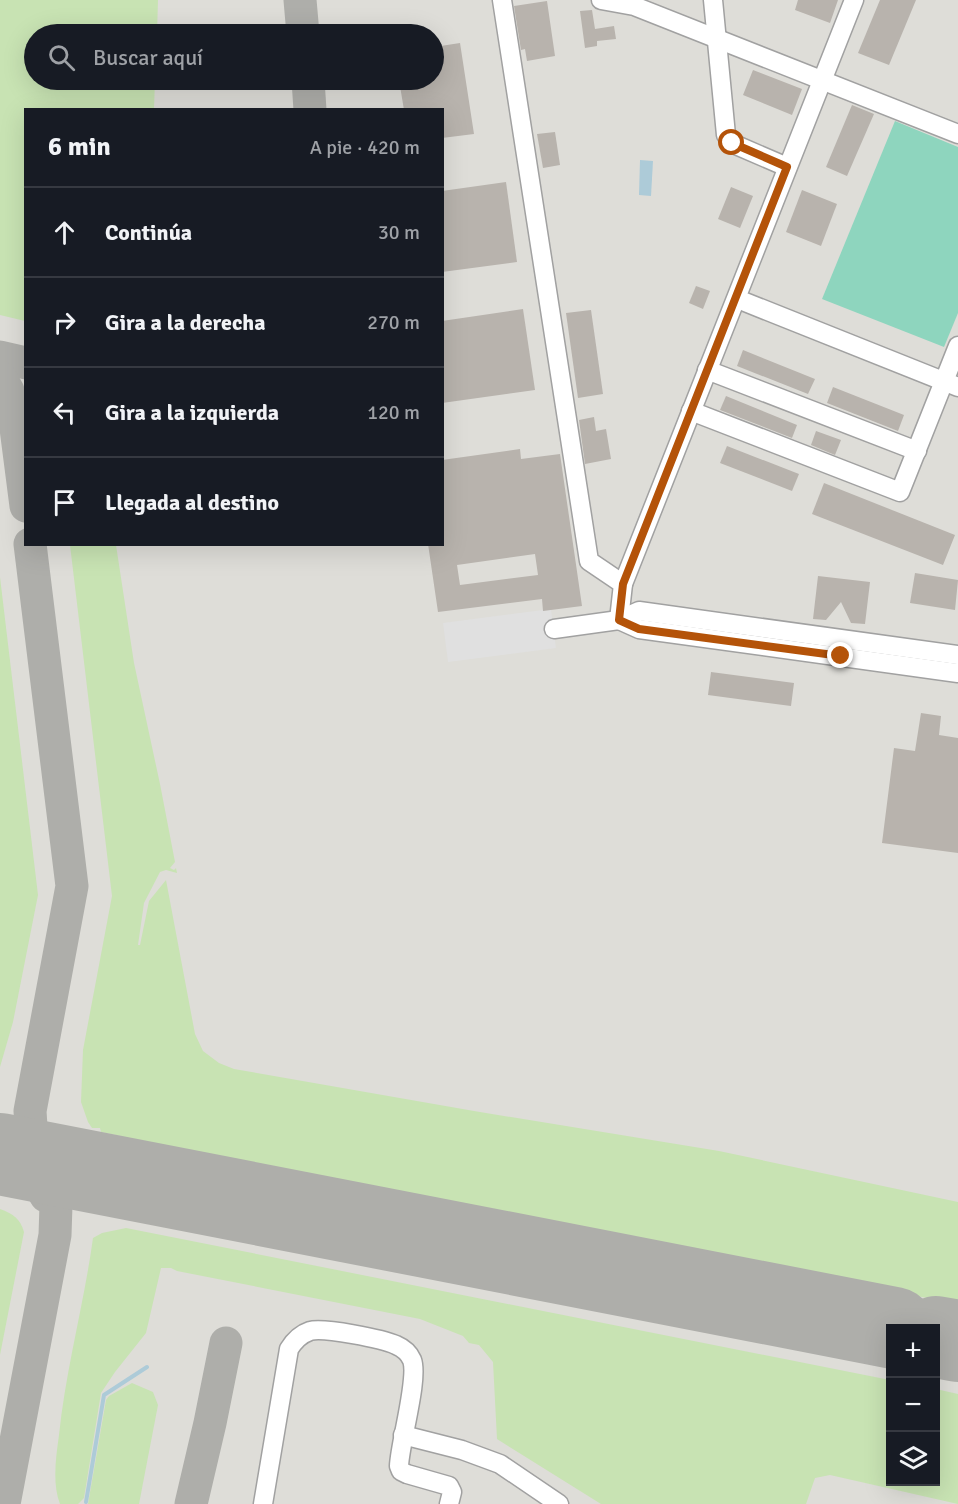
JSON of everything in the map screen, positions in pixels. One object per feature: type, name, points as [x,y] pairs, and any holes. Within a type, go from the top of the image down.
[{"type":"lane","points":[[502,0],[589,561],[623,584]]},
{"type":"lane","points":[[601,0],[634,6],[958,134]]},
{"type":"lane","points":[[713,0],[726,135],[736,145],[787,167]]},
{"type":"lane","points":[[619,620],[623,584],[854,0]]},
{"type":"lane","points":[[745,302],[951,385]]},
{"type":"lane","points":[[691,411],[900,492],[917,451],[951,385],[958,346]]},
{"type":"lane","points":[[707,370],[917,451]]},
{"type":"lane","points":[[554,629],[619,620],[639,629],[842,648],[958,655]]},
{"type":"lane","points":[[842,648],[958,673]]},
{"type":"lane","points":[[263,1504],[290,1349],[308,1331],[323,1330],[391,1343],[408,1353],[412,1360],[414,1376],[399,1458],[401,1471],[449,1486],[452,1492],[449,1504]]},
{"type":"lane","points":[[403,1435],[462,1450],[500,1464],[559,1504]]},
{"type":"shaded area","points":[[0,0],[958,0],[958,1504],[0,1504]]},
{"type":"shaded area","points":[[551,609],[556,648],[448,662],[443,623]]},
{"type":"green space","points":[[0,0],[158,0],[157,24],[24,24],[24,90],[155,90],[154,108],[24,108],[24,321],[0,315]]},
{"type":"green space","points":[[895,121],[958,147],[958,313],[944,347],[822,299]]},
{"type":"green space","points":[[70,546],[116,546],[134,663],[175,862],[170,868],[174,870],[176,868],[177,873],[166,870],[160,872],[144,903],[138,945],[140,945],[149,901],[166,880],[195,1034],[203,1051],[219,1063],[234,1069],[719,1151],[958,1202],[958,1304],[122,1143],[121,1136],[101,1132],[100,1128],[92,1128],[81,1102],[83,1050],[112,896]]},
{"type":"green space","points":[[0,577],[38,895],[13,1022],[0,1067]]},
{"type":"green space","points":[[0,1209],[15,1217],[24,1232],[0,1355]]},
{"type":"green space","points":[[126,1228],[886,1379],[886,1486],[940,1486],[940,1390],[958,1394],[958,1504],[830,1475],[815,1478],[806,1504],[601,1504],[497,1439],[493,1362],[479,1345],[469,1343],[463,1336],[420,1319],[171,1268],[161,1268],[146,1333],[101,1393],[84,1498],[78,1504],[60,1504],[55,1470],[62,1410],[93,1238],[102,1233]]},
{"type":"green space","points":[[132,1383],[153,1392],[158,1405],[139,1504],[88,1504],[106,1400]]},
{"type":"water","points":[[640,160],[653,161],[651,196],[639,195]]},
{"type":"building","points":[[798,0],[838,0],[830,23],[795,10]]},
{"type":"building","points":[[880,0],[916,0],[889,65],[858,53]]},
{"type":"building","points":[[547,1],[555,56],[527,61],[525,49],[521,50],[514,6]]},
{"type":"building","points":[[592,10],[595,29],[614,26],[616,39],[597,41],[597,46],[585,48],[580,11]]},
{"type":"building","points":[[460,43],[474,134],[444,138],[444,108],[404,108],[401,90],[444,90],[444,45]]},
{"type":"building","points":[[753,70],[802,89],[792,115],[743,95]]},
{"type":"building","points":[[852,105],[874,114],[847,176],[826,167]]},
{"type":"building","points":[[555,132],[560,165],[543,168],[537,134]]},
{"type":"building","points":[[506,182],[517,262],[444,272],[444,191]]},
{"type":"building","points":[[731,187],[753,196],[740,228],[718,219]]},
{"type":"building","points":[[802,190],[837,204],[821,246],[786,232]]},
{"type":"building","points":[[696,286],[710,291],[703,309],[689,303]]},
{"type":"building","points":[[523,309],[535,390],[444,403],[444,321]]},
{"type":"building","points":[[591,310],[603,394],[578,398],[566,313]]},
{"type":"building","points":[[743,350],[815,379],[808,394],[737,366]]},
{"type":"building","points":[[833,387],[904,415],[898,431],[827,403]]},
{"type":"building","points":[[726,396],[797,425],[792,438],[720,410]]},
{"type":"building","points":[[594,417],[596,431],[606,429],[611,459],[585,464],[579,420]]},
{"type":"building","points":[[816,431],[841,440],[835,455],[811,445]]},
{"type":"building","points":[[727,446],[799,474],[792,491],[720,463]]},
{"type":"building","points":[[520,449],[521,459],[560,454],[582,606],[543,611],[542,599],[438,612],[428,546],[444,546],[444,460]],"holes":[[[535,554],[538,575],[460,585],[457,565]]]},
{"type":"building","points":[[824,483],[955,535],[943,565],[812,514]]},
{"type":"building","points":[[915,573],[958,580],[955,610],[910,603]]},
{"type":"building","points":[[818,576],[870,582],[865,624],[851,623],[841,602],[826,620],[813,619]]},
{"type":"building","points":[[711,672],[794,683],[791,706],[708,695]]},
{"type":"building","points":[[921,713],[941,716],[939,735],[958,738],[958,853],[882,843],[894,748],[915,751]]},
{"type":"waterway","points":[[86,1502],[104,1395],[147,1367]]},
{"type":"taxiway","points":[[300,0],[302,24]]},
{"type":"taxiway","points":[[309,90],[310,108]]},
{"type":"taxiway","points":[[0,357],[24,363]]},
{"type":"taxiway","points":[[0,377],[13,405],[24,490]]},
{"type":"taxiway","points":[[4,1504],[55,1235],[56,1205],[37,1161],[32,1142],[30,1111],[72,886],[30,546]]},
{"type":"taxiway","points":[[0,1160],[26,1173],[46,1196]]},
{"type":"taxiway","points":[[191,1504],[226,1343]]},
{"type":"runway","points":[[0,1154],[886,1326]]},
{"type":"runway","points":[[940,1338],[958,1341]]},
{"type":"route","points":[[732,143],[787,167],[623,584],[619,620],[639,629],[841,656]]}]
